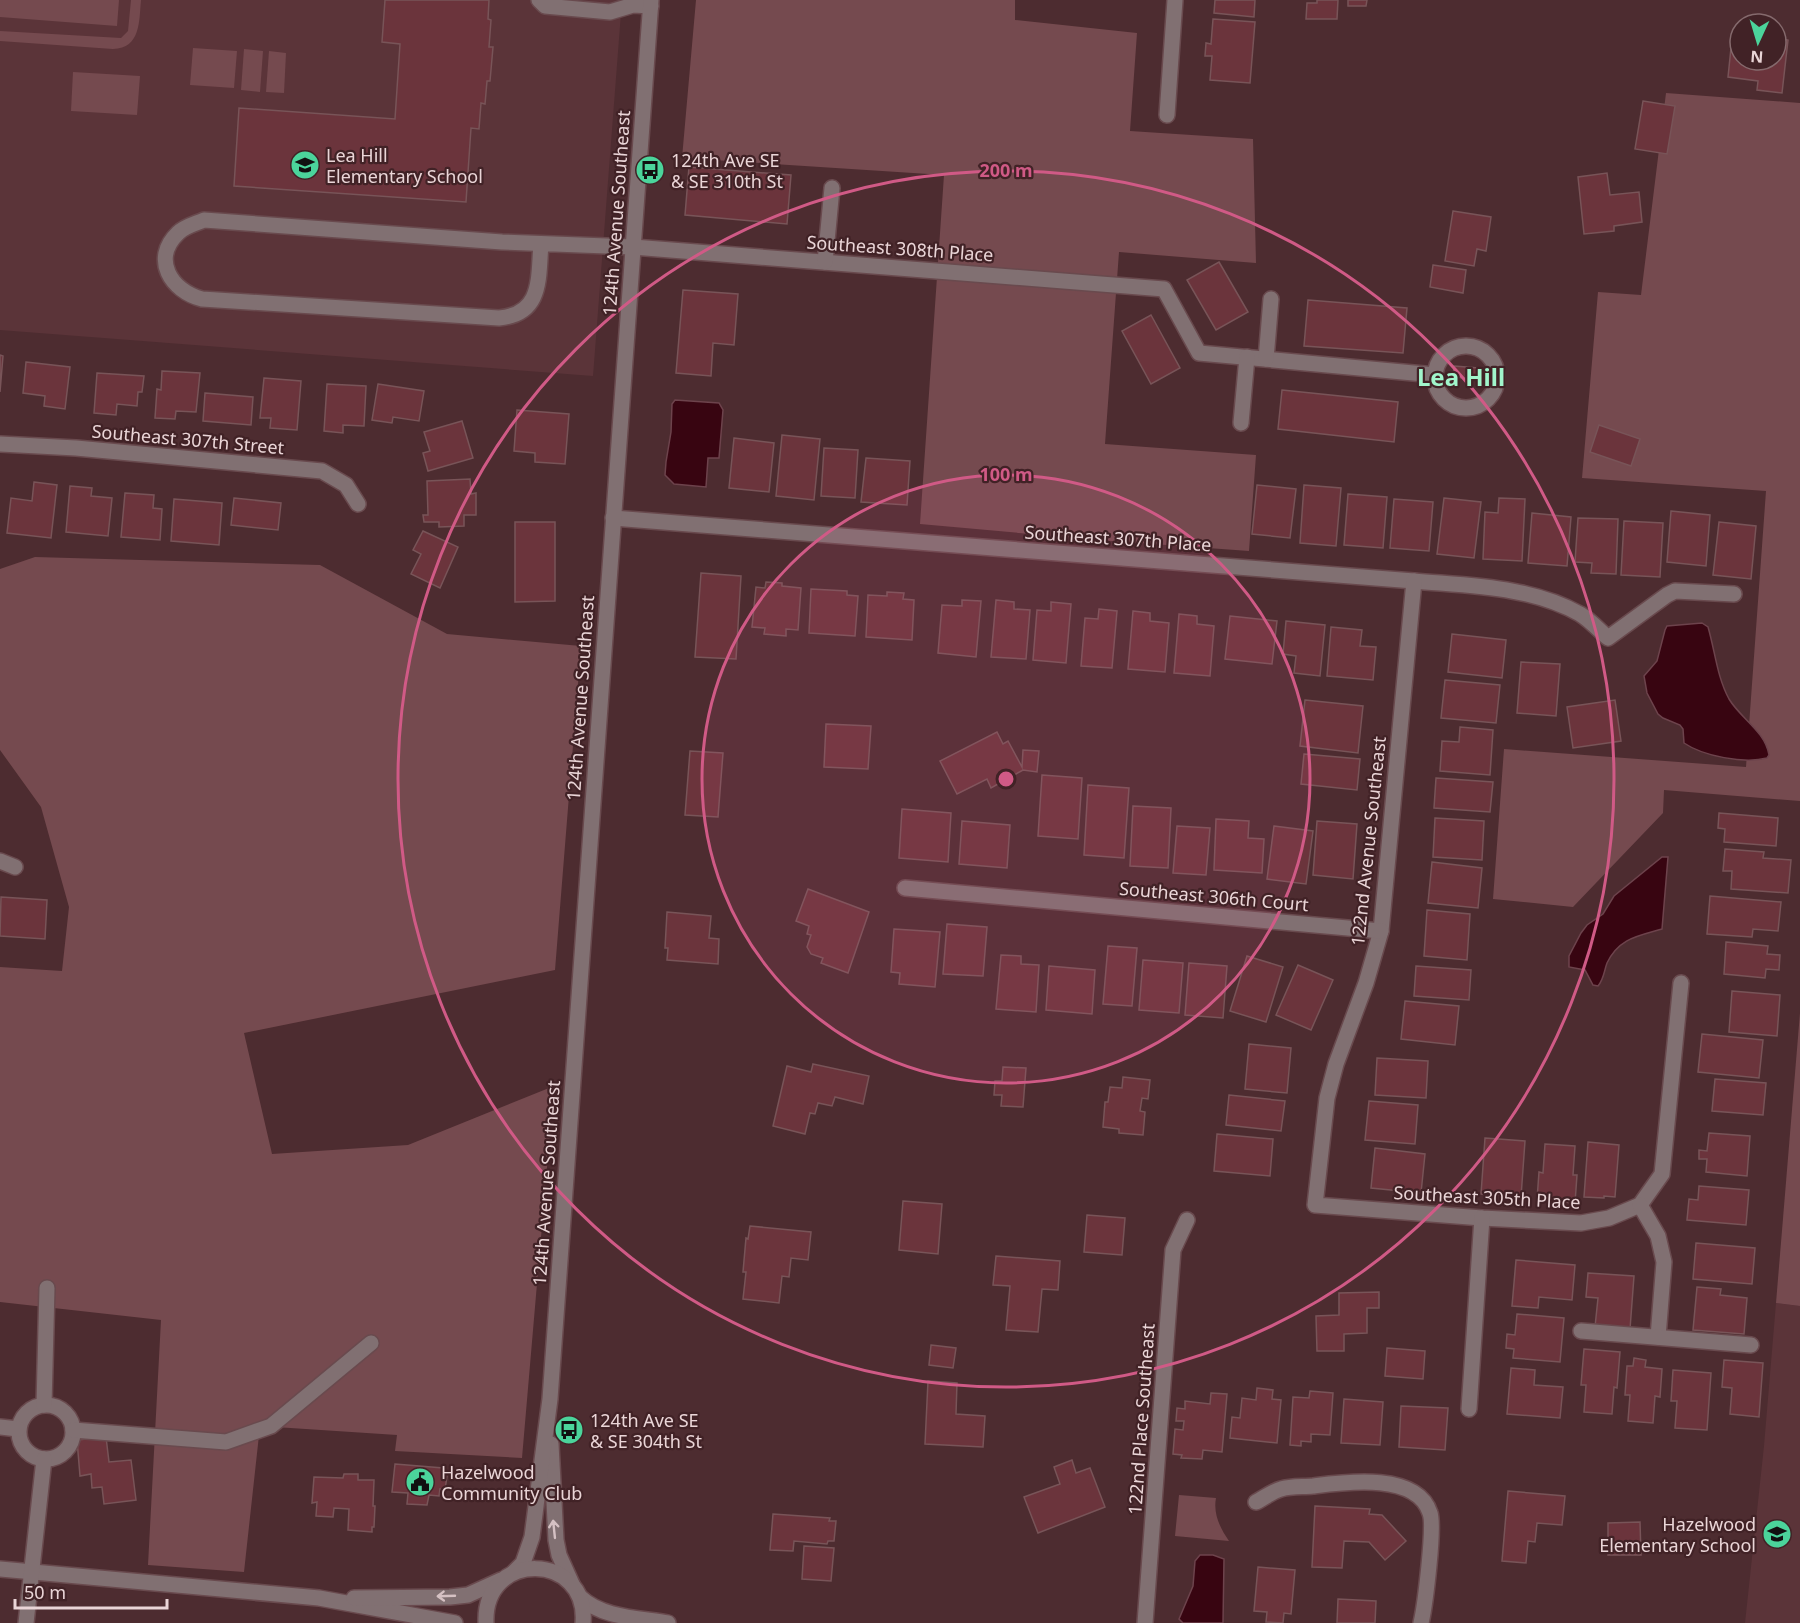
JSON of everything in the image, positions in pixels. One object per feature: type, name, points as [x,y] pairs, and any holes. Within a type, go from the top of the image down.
[{"type":"street","points":[[539,0],[545,6],[610,12],[629,2],[651,3]]},
{"type":"street","points":[[1167,115],[1175,0]]},
{"type":"street","name":"124th Avenue Southeast","points":[[486,1623],[486,1610],[491,1594],[523,1563],[532,1537],[550,1399],[651,3]]},
{"type":"street","points":[[825,262],[832,188]]},
{"type":"street","name":"Southeast 308th Place","points":[[541,244],[538,287],[534,297],[520,313],[499,318],[202,299],[182,291],[169,275],[166,264],[170,243],[177,234],[204,220],[541,244],[633,247],[1164,289],[1199,353],[1247,357]]},
{"type":"street","points":[[1266,359],[1271,299]]},
{"type":"street","points":[[1463,345],[1474,346],[1492,358],[1497,368],[1498,379],[1490,398],[1474,408],[1464,409],[1454,406],[1439,394],[1435,384],[1435,375],[1437,364],[1443,355],[1452,348],[1463,345]]},
{"type":"street","points":[[1241,423],[1247,357],[1435,375]]},
{"type":"street","name":"Southeast 307th Street","points":[[0,444],[76,448],[322,471],[346,485],[358,504]]},
{"type":"street","name":"Southeast 307th Place","points":[[613,518],[1521,591],[1582,615],[1608,638],[1667,595],[1676,591],[1734,594]]},
{"type":"street","name":"122nd Avenue Southeast","points":[[1315,1205],[1327,1098],[1336,1064],[1366,984],[1381,931],[1414,581]]},
{"type":"street","points":[[0,861],[15,867]]},
{"type":"street","name":"Southeast 306th Court","points":[[905,888],[1381,931]]},
{"type":"street","points":[[1658,1337],[1664,1262],[1658,1236],[1640,1205],[1662,1174],[1681,982]]},
{"type":"street","name":"Southeast 305th Place","points":[[1315,1205],[1581,1223],[1609,1218],[1640,1205]]},
{"type":"street","points":[[1469,1409],[1482,1218]]},
{"type":"street","name":"122nd Place Southeast","points":[[1145,1623],[1173,1250],[1187,1220]]},
{"type":"street","points":[[44,1405],[47,1288]]},
{"type":"street","points":[[1581,1331],[1751,1345]]},
{"type":"street","points":[[73,1430],[226,1442],[271,1426],[371,1343]]},
{"type":"street","name":"124th Avenue Southeast","points":[[550,1399],[555,1531],[559,1555],[580,1598]]},
{"type":"street","points":[[44,1405],[58,1407],[65,1413],[71,1420],[73,1430],[68,1447],[53,1458],[44,1459],[36,1457],[22,1446],[18,1429],[25,1414],[32,1408],[44,1405]]},
{"type":"street","points":[[0,1427],[18,1429]]},
{"type":"street","points":[[26,1623],[44,1459]]},
{"type":"street","points":[[1257,1502],[1281,1489],[1359,1481],[1395,1486],[1412,1492],[1423,1501],[1431,1513],[1421,1623]]},
{"type":"street","points":[[319,1598],[450,1597],[482,1590],[529,1568],[545,1569],[560,1574],[572,1584]]},
{"type":"street","points":[[0,1569],[319,1598],[455,1623]]},
{"type":"street","points":[[580,1598],[584,1613],[583,1623]]},
{"type":"street","points":[[580,1598],[588,1605],[603,1612],[668,1623]]},
{"type":"shaded area","name":"Lea Hill Elementary School","points":[[0,0],[622,0],[593,376],[0,330]]},
{"type":"shaded area","points":[[0,0],[119,0],[117,26],[0,17]]},
{"type":"shaded area","points":[[131,0],[141,0],[139,24],[134,39],[122,47],[113,49],[0,41],[0,31],[121,38],[128,31]]},
{"type":"shaded area","points":[[696,0],[1015,0],[1015,20],[1137,33],[1130,131],[1253,139],[1256,263],[1119,252],[1105,444],[1256,455],[1249,551],[920,524],[944,175],[682,158]]},
{"type":"shaded area","points":[[193,48],[237,51],[234,88],[190,85]]},
{"type":"shaded area","points":[[244,49],[263,51],[260,92],[241,90]]},
{"type":"shaded area","points":[[269,51],[286,53],[284,93],[266,92]]},
{"type":"shaded area","points":[[73,72],[140,76],[137,115],[71,111]]},
{"type":"shaded area","points":[[1666,93],[1800,103],[1800,801],[1664,790],[1663,813],[1573,907],[1493,899],[1504,749],[1746,767],[1766,491],[1582,478],[1598,292],[1641,295]]},
{"type":"shaded area","points":[[675,400],[719,403],[723,410],[719,458],[708,458],[706,487],[674,484],[665,475],[672,404]]},
{"type":"shaded area","points":[[35,557],[320,565],[447,634],[581,646],[555,970],[244,1033],[272,1154],[408,1145],[554,1086],[522,1458],[395,1451],[397,1435],[260,1426],[244,1572],[148,1565],[161,1320],[0,1302],[0,967],[62,971],[69,907],[41,807],[0,750],[0,569]]},
{"type":"shaded area","points":[[1702,623],[1708,627],[1725,691],[1734,706],[1763,739],[1769,755],[1767,758],[1747,760],[1724,758],[1692,748],[1684,743],[1683,729],[1680,725],[1658,714],[1647,693],[1644,676],[1657,661],[1667,626]]},
{"type":"shaded area","points":[[1662,857],[1668,857],[1662,929],[1637,936],[1623,943],[1607,963],[1598,986],[1593,985],[1585,970],[1569,967],[1569,956],[1581,933],[1587,925],[1603,914],[1614,896]]},
{"type":"shaded area","points":[[1800,1013],[1800,1306],[1776,1303]]},
{"type":"shaded area","name":"Hazelwood Elementary School","points":[[1776,1303],[1800,1306],[1800,1623],[1745,1623],[1764,1446]]},
{"type":"shaded area","points":[[1179,1495],[1216,1498],[1218,1521],[1229,1541],[1175,1536]]},
{"type":"shaded area","points":[[1200,1555],[1213,1555],[1224,1559],[1223,1623],[1183,1623],[1179,1619],[1193,1586],[1195,1561]]},
{"type":"building","points":[[385,0],[489,0],[488,19],[491,20],[489,47],[493,47],[490,81],[487,81],[485,104],[481,103],[479,129],[471,128],[466,202],[234,186],[239,108],[395,119],[400,44],[382,42]]},
{"type":"building","points":[[1215,0],[1255,0],[1254,17],[1214,13]]},
{"type":"building","points":[[1317,0],[1338,0],[1337,19],[1306,19],[1307,3],[1317,3]]},
{"type":"building","points":[[1348,0],[1367,0],[1366,6],[1348,6]]},
{"type":"building","points":[[1213,19],[1255,22],[1250,83],[1210,80],[1212,56],[1205,56],[1206,43],[1211,44]]},
{"type":"building","points":[[1729,72],[1784,72],[1782,93],[1757,90],[1758,81],[1728,77]]},
{"type":"building","points":[[1643,101],[1675,106],[1667,154],[1635,149]]},
{"type":"building","points":[[689,167],[791,175],[787,224],[685,215]]},
{"type":"building","points":[[1607,173],[1610,195],[1639,192],[1642,222],[1614,226],[1614,231],[1584,234],[1578,177]]},
{"type":"building","points":[[1453,211],[1491,217],[1486,251],[1477,249],[1474,266],[1445,261]]},
{"type":"building","points":[[1219,262],[1248,312],[1216,330],[1187,280]]},
{"type":"building","points":[[1433,265],[1466,270],[1463,293],[1430,287]]},
{"type":"building","points":[[683,290],[738,294],[734,345],[713,343],[711,376],[676,373]]},
{"type":"building","points":[[1308,300],[1407,308],[1403,353],[1304,346]]},
{"type":"building","points":[[1151,315],[1180,368],[1151,384],[1122,331]]},
{"type":"building","points":[[0,355],[3,356],[0,392]]},
{"type":"building","points":[[26,362],[70,367],[65,409],[44,406],[45,396],[23,393]]},
{"type":"building","points":[[1454,366],[1478,368],[1477,379],[1453,377]]},
{"type":"building","points":[[162,371],[200,373],[196,412],[176,411],[175,419],[155,418],[157,389],[161,390]]},
{"type":"building","points":[[97,373],[144,376],[142,392],[138,392],[137,406],[117,404],[116,415],[94,413]]},
{"type":"building","points":[[264,378],[301,381],[297,430],[270,428],[271,418],[260,418]]},
{"type":"building","points":[[327,384],[366,386],[364,426],[343,425],[343,433],[324,431]]},
{"type":"building","points":[[378,384],[424,391],[419,421],[393,417],[392,423],[372,420]]},
{"type":"building","points":[[1282,390],[1398,402],[1394,442],[1278,429]]},
{"type":"building","points":[[205,393],[253,397],[251,425],[203,421]]},
{"type":"building","points":[[517,410],[569,414],[565,464],[535,462],[535,453],[514,451]]},
{"type":"building","points":[[462,421],[473,458],[428,471],[423,453],[430,451],[424,432]]},
{"type":"building","points":[[1599,425],[1640,439],[1631,466],[1590,452]]},
{"type":"building","points":[[782,435],[820,439],[814,500],[776,496]]},
{"type":"building","points":[[734,438],[774,443],[769,492],[729,488]]},
{"type":"building","points":[[824,448],[858,450],[855,498],[821,496]]},
{"type":"building","points":[[866,458],[910,461],[907,505],[861,502]]},
{"type":"building","points":[[470,479],[471,494],[476,493],[476,515],[464,515],[464,526],[439,527],[439,522],[424,522],[423,515],[428,515],[427,481]]},
{"type":"building","points":[[34,482],[57,485],[51,538],[7,533],[11,498],[32,501]]},
{"type":"building","points":[[1257,485],[1296,489],[1290,538],[1252,534]]},
{"type":"building","points":[[1304,485],[1341,488],[1336,546],[1300,543]]},
{"type":"building","points":[[70,486],[92,488],[91,496],[112,498],[108,536],[66,532]]},
{"type":"building","points":[[125,493],[154,495],[153,508],[162,509],[160,540],[121,537]]},
{"type":"building","points":[[1348,494],[1387,497],[1383,548],[1344,545]]},
{"type":"building","points":[[234,498],[281,503],[278,530],[231,525]]},
{"type":"building","points":[[1444,498],[1481,502],[1474,558],[1437,554]]},
{"type":"building","points":[[1499,498],[1525,499],[1522,561],[1483,559],[1485,512],[1498,513]]},
{"type":"building","points":[[174,499],[222,503],[219,545],[171,541]]},
{"type":"building","points":[[1394,499],[1433,502],[1429,551],[1390,548]]},
{"type":"building","points":[[1671,511],[1710,515],[1706,566],[1667,562]]},
{"type":"building","points":[[1532,513],[1571,517],[1567,566],[1528,563]]},
{"type":"building","points":[[1578,518],[1618,519],[1616,574],[1591,573],[1592,563],[1575,562]]},
{"type":"building","points":[[1624,521],[1663,523],[1660,577],[1621,575]]},
{"type":"building","points":[[515,522],[555,522],[555,601],[515,602]]},
{"type":"building","points":[[1719,522],[1756,526],[1751,579],[1713,575]]},
{"type":"building","points":[[423,531],[458,547],[440,588],[411,574],[421,554],[413,550]]},
{"type":"building","points":[[701,573],[741,576],[736,659],[695,657]]},
{"type":"building","points":[[766,582],[801,588],[798,630],[786,629],[786,636],[764,634],[765,628],[752,627],[756,587],[765,588]]},
{"type":"building","points":[[811,589],[847,591],[847,595],[858,596],[855,636],[809,633]]},
{"type":"building","points":[[887,592],[904,593],[903,599],[914,600],[912,640],[866,637],[868,595],[887,596]]},
{"type":"building","points":[[962,600],[981,601],[976,657],[938,653],[942,605],[962,606]]},
{"type":"building","points":[[996,600],[1014,602],[1014,609],[1030,610],[1026,659],[991,657]]},
{"type":"building","points":[[1051,602],[1071,604],[1066,663],[1033,660],[1037,610],[1051,611]]},
{"type":"building","points":[[1099,609],[1117,611],[1112,668],[1081,666],[1085,618],[1098,619]]},
{"type":"building","points":[[1133,611],[1150,613],[1150,621],[1169,623],[1165,672],[1128,669]]},
{"type":"building","points":[[1179,614],[1197,616],[1197,624],[1214,626],[1210,676],[1174,673]]},
{"type":"building","points":[[1230,616],[1277,621],[1272,664],[1225,659]]},
{"type":"building","points":[[1286,621],[1325,625],[1320,676],[1294,673],[1296,656],[1283,654]]},
{"type":"building","points":[[1331,627],[1362,630],[1360,646],[1376,647],[1373,680],[1327,676]]},
{"type":"building","points":[[1452,634],[1506,640],[1502,678],[1448,672]]},
{"type":"building","points":[[1521,662],[1560,664],[1556,716],[1517,713]]},
{"type":"building","points":[[1445,680],[1500,685],[1496,723],[1441,718]]},
{"type":"building","points":[[1305,700],[1363,706],[1358,753],[1300,746]]},
{"type":"building","points":[[1615,700],[1621,741],[1573,748],[1567,707]]},
{"type":"building","points":[[826,724],[871,726],[868,769],[824,767]]},
{"type":"building","points":[[1460,727],[1493,730],[1490,775],[1440,771],[1442,741],[1459,742]]},
{"type":"building","points":[[997,732],[1003,744],[1008,741],[1022,767],[1023,750],[1039,751],[1037,772],[1023,770],[991,788],[987,779],[957,794],[940,761]]},
{"type":"building","points":[[690,751],[723,753],[718,817],[685,815]]},
{"type":"building","points":[[1304,754],[1360,759],[1357,790],[1301,784]]},
{"type":"building","points":[[1042,775],[1082,778],[1078,839],[1038,836]]},
{"type":"building","points":[[1436,778],[1493,782],[1490,812],[1434,808]]},
{"type":"building","points":[[1088,785],[1129,788],[1124,858],[1084,855]]},
{"type":"building","points":[[1133,806],[1171,808],[1168,868],[1130,866]]},
{"type":"building","points":[[902,809],[951,813],[948,862],[899,858]]},
{"type":"building","points":[[1719,813],[1778,818],[1776,846],[1724,842],[1725,829],[1718,828]]},
{"type":"building","points":[[1435,818],[1484,821],[1482,860],[1433,857]]},
{"type":"building","points":[[1216,819],[1249,821],[1248,838],[1264,839],[1262,873],[1214,870]]},
{"type":"building","points":[[962,821],[1010,825],[1007,868],[959,864]]},
{"type":"building","points":[[1317,821],[1357,824],[1353,879],[1313,875]]},
{"type":"building","points":[[1177,826],[1210,828],[1206,875],[1173,873]]},
{"type":"building","points":[[1274,826],[1313,831],[1306,884],[1267,879]]},
{"type":"building","points":[[1725,849],[1764,852],[1763,858],[1791,860],[1788,893],[1731,889],[1732,871],[1723,871]]},
{"type":"building","points":[[1432,862],[1482,868],[1478,908],[1428,903]]},
{"type":"building","points":[[808,889],[869,912],[848,973],[821,963],[823,958],[811,954],[807,947],[811,935],[807,934],[809,926],[796,921]]},
{"type":"building","points":[[1710,896],[1781,902],[1778,931],[1753,929],[1752,937],[1707,934]]},
{"type":"building","points":[[1,897],[47,900],[45,939],[0,936]]},
{"type":"building","points":[[1427,910],[1470,914],[1467,960],[1424,956]]},
{"type":"building","points":[[667,912],[711,916],[709,938],[719,939],[718,964],[667,960],[668,948],[665,948]]},
{"type":"building","points":[[947,924],[987,927],[983,976],[943,974]]},
{"type":"building","points":[[894,929],[940,932],[935,987],[899,984],[900,973],[891,972]]},
{"type":"building","points":[[1726,942],[1768,946],[1767,954],[1780,955],[1779,970],[1766,969],[1765,978],[1724,974]]},
{"type":"building","points":[[1108,946],[1137,948],[1132,1006],[1103,1004]]},
{"type":"building","points":[[1001,955],[1021,956],[1021,964],[1039,965],[1036,1012],[996,1009]]},
{"type":"building","points":[[1247,956],[1283,967],[1266,1022],[1230,1011]]},
{"type":"building","points":[[1143,960],[1183,963],[1179,1013],[1139,1010]]},
{"type":"building","points":[[1189,963],[1227,966],[1223,1018],[1185,1015]]},
{"type":"building","points":[[1298,965],[1333,980],[1311,1030],[1276,1015]]},
{"type":"building","points":[[1049,966],[1095,970],[1092,1014],[1046,1010]]},
{"type":"building","points":[[1416,966],[1471,970],[1469,1000],[1414,996]]},
{"type":"building","points":[[1732,991],[1780,995],[1777,1036],[1729,1032]]},
{"type":"building","points":[[1405,1001],[1459,1006],[1455,1045],[1401,1039]]},
{"type":"building","points":[[1702,1034],[1763,1040],[1759,1078],[1698,1072]]},
{"type":"building","points":[[1249,1044],[1291,1048],[1287,1093],[1245,1089]]},
{"type":"building","points":[[1377,1058],[1428,1061],[1426,1098],[1375,1095]]},
{"type":"building","points":[[813,1064],[869,1076],[863,1104],[835,1097],[832,1106],[818,1103],[815,1114],[810,1113],[805,1134],[773,1126],[787,1066],[811,1072]]},
{"type":"building","points":[[1003,1067],[1026,1068],[1023,1107],[1001,1106],[1002,1095],[994,1095],[995,1081],[1002,1081]]},
{"type":"building","points":[[1123,1077],[1150,1080],[1148,1099],[1142,1098],[1140,1111],[1145,1112],[1143,1135],[1119,1133],[1119,1129],[1103,1127],[1105,1102],[1108,1102],[1110,1087],[1122,1088]]},
{"type":"building","points":[[1715,1079],[1766,1083],[1763,1115],[1712,1111]]},
{"type":"building","points":[[1229,1095],[1285,1101],[1281,1131],[1226,1125]]},
{"type":"building","points":[[1369,1101],[1418,1105],[1415,1144],[1365,1140]]},
{"type":"building","points":[[1709,1133],[1750,1136],[1747,1176],[1706,1172],[1707,1159],[1699,1159],[1699,1150],[1707,1151]]},
{"type":"building","points":[[1217,1134],[1273,1139],[1270,1176],[1214,1171]]},
{"type":"building","points":[[1485,1138],[1525,1141],[1521,1197],[1481,1194]]},
{"type":"building","points":[[1588,1142],[1619,1145],[1615,1197],[1584,1197]]},
{"type":"building","points":[[1545,1144],[1575,1146],[1573,1175],[1577,1175],[1575,1203],[1537,1200],[1539,1172],[1543,1173]]},
{"type":"building","points":[[1375,1148],[1425,1154],[1421,1193],[1371,1188]]},
{"type":"building","points":[[1699,1186],[1749,1190],[1746,1225],[1687,1220],[1689,1199],[1698,1200]]},
{"type":"building","points":[[903,1201],[942,1204],[938,1254],[899,1250]]},
{"type":"building","points":[[1087,1215],[1125,1218],[1122,1255],[1084,1252]]},
{"type":"building","points":[[750,1226],[811,1232],[808,1260],[791,1258],[789,1277],[782,1276],[779,1303],[743,1299],[746,1238],[748,1239]]},
{"type":"building","points":[[1696,1243],[1755,1248],[1752,1284],[1693,1279]]},
{"type":"building","points":[[996,1256],[1060,1261],[1058,1290],[1042,1289],[1038,1332],[1006,1330],[1010,1286],[993,1285]]},
{"type":"building","points":[[1516,1260],[1575,1265],[1572,1300],[1539,1297],[1538,1308],[1512,1306]]},
{"type":"building","points":[[1588,1273],[1634,1276],[1630,1329],[1595,1327],[1598,1298],[1586,1297]]},
{"type":"building","points":[[1697,1287],[1721,1289],[1720,1295],[1747,1298],[1744,1334],[1693,1330]]},
{"type":"building","points":[[1379,1292],[1379,1308],[1367,1308],[1367,1333],[1344,1334],[1344,1351],[1317,1351],[1316,1316],[1339,1315],[1339,1293]]},
{"type":"building","points":[[1517,1314],[1564,1318],[1560,1362],[1513,1358],[1514,1349],[1506,1348],[1507,1334],[1515,1335]]},
{"type":"building","points":[[931,1345],[956,1348],[953,1368],[929,1365]]},
{"type":"building","points":[[1387,1348],[1425,1351],[1423,1379],[1385,1376]]},
{"type":"building","points":[[1584,1349],[1620,1352],[1612,1414],[1584,1412],[1586,1385],[1581,1385]]},
{"type":"building","points":[[1634,1358],[1646,1360],[1645,1367],[1662,1369],[1660,1397],[1655,1396],[1653,1423],[1628,1421],[1630,1395],[1625,1395],[1627,1366],[1633,1366]]},
{"type":"building","points":[[1724,1360],[1763,1363],[1759,1417],[1730,1414],[1732,1388],[1722,1387]]},
{"type":"building","points":[[1511,1368],[1535,1370],[1534,1385],[1563,1387],[1560,1418],[1507,1414]]},
{"type":"building","points":[[1673,1370],[1711,1373],[1707,1430],[1675,1428],[1677,1401],[1671,1401]]},
{"type":"building","points":[[928,1381],[957,1383],[956,1414],[985,1416],[983,1447],[925,1444]]},
{"type":"building","points":[[1257,1388],[1273,1390],[1272,1399],[1281,1400],[1277,1443],[1230,1438],[1232,1417],[1240,1418],[1242,1398],[1256,1400]]},
{"type":"building","points":[[1310,1391],[1333,1393],[1330,1435],[1311,1434],[1311,1442],[1301,1441],[1301,1446],[1290,1445],[1293,1397],[1309,1398]]},
{"type":"building","points":[[1211,1393],[1227,1394],[1222,1452],[1203,1450],[1202,1459],[1181,1458],[1182,1455],[1173,1454],[1175,1429],[1183,1430],[1184,1421],[1176,1421],[1177,1408],[1185,1409],[1185,1401],[1210,1404]]},
{"type":"building","points":[[1344,1399],[1383,1402],[1380,1445],[1341,1443]]},
{"type":"building","points":[[1401,1406],[1448,1408],[1445,1450],[1399,1447]]},
{"type":"building","points":[[106,1437],[109,1462],[131,1460],[136,1500],[104,1504],[102,1487],[92,1488],[91,1474],[80,1476],[77,1440]]},
{"type":"building","points":[[1072,1460],[1076,1473],[1090,1468],[1105,1507],[1038,1533],[1024,1497],[1060,1484],[1054,1467]]},
{"type":"building","points":[[395,1464],[443,1468],[443,1475],[447,1476],[445,1490],[440,1489],[439,1496],[429,1495],[427,1505],[407,1504],[408,1493],[392,1492]]},
{"type":"building","points":[[344,1474],[358,1474],[358,1480],[374,1480],[373,1506],[375,1506],[372,1532],[348,1530],[349,1509],[334,1508],[333,1517],[316,1516],[317,1502],[312,1503],[314,1477],[343,1478]]},
{"type":"building","points":[[1508,1491],[1565,1496],[1562,1525],[1537,1523],[1535,1542],[1528,1541],[1526,1563],[1502,1561]]},
{"type":"building","points":[[1315,1506],[1370,1509],[1369,1514],[1382,1515],[1406,1541],[1385,1560],[1369,1542],[1344,1541],[1342,1568],[1312,1567]]},
{"type":"building","points":[[773,1514],[830,1518],[829,1521],[836,1521],[834,1541],[828,1541],[827,1544],[794,1541],[793,1551],[770,1550]]},
{"type":"building","points":[[1640,1522],[1641,1555],[1608,1555],[1608,1523]]},
{"type":"building","points":[[804,1546],[834,1548],[831,1581],[802,1579]]},
{"type":"building","points":[[1258,1567],[1295,1570],[1291,1614],[1284,1613],[1283,1623],[1266,1622],[1267,1612],[1254,1611]]},
{"type":"building","points":[[1338,1599],[1376,1601],[1375,1623],[1337,1623]]},
{"type":"place","name":"Lea Hill Elementary School","points":[[305,165]]},
{"type":"place","name":"124th Ave SE & SE 310th St","points":[[650,170]]},
{"type":"place","name":"124th Ave SE & SE 304th St","points":[[569,1430]]},
{"type":"place","name":"Hazelwood Community Club","points":[[420,1482]]},
{"type":"place","name":"Hazelwood Elementary School","points":[[1777,1534]]},
{"type":"district","name":"Lea Hill","points":[[1461,376]]}]
